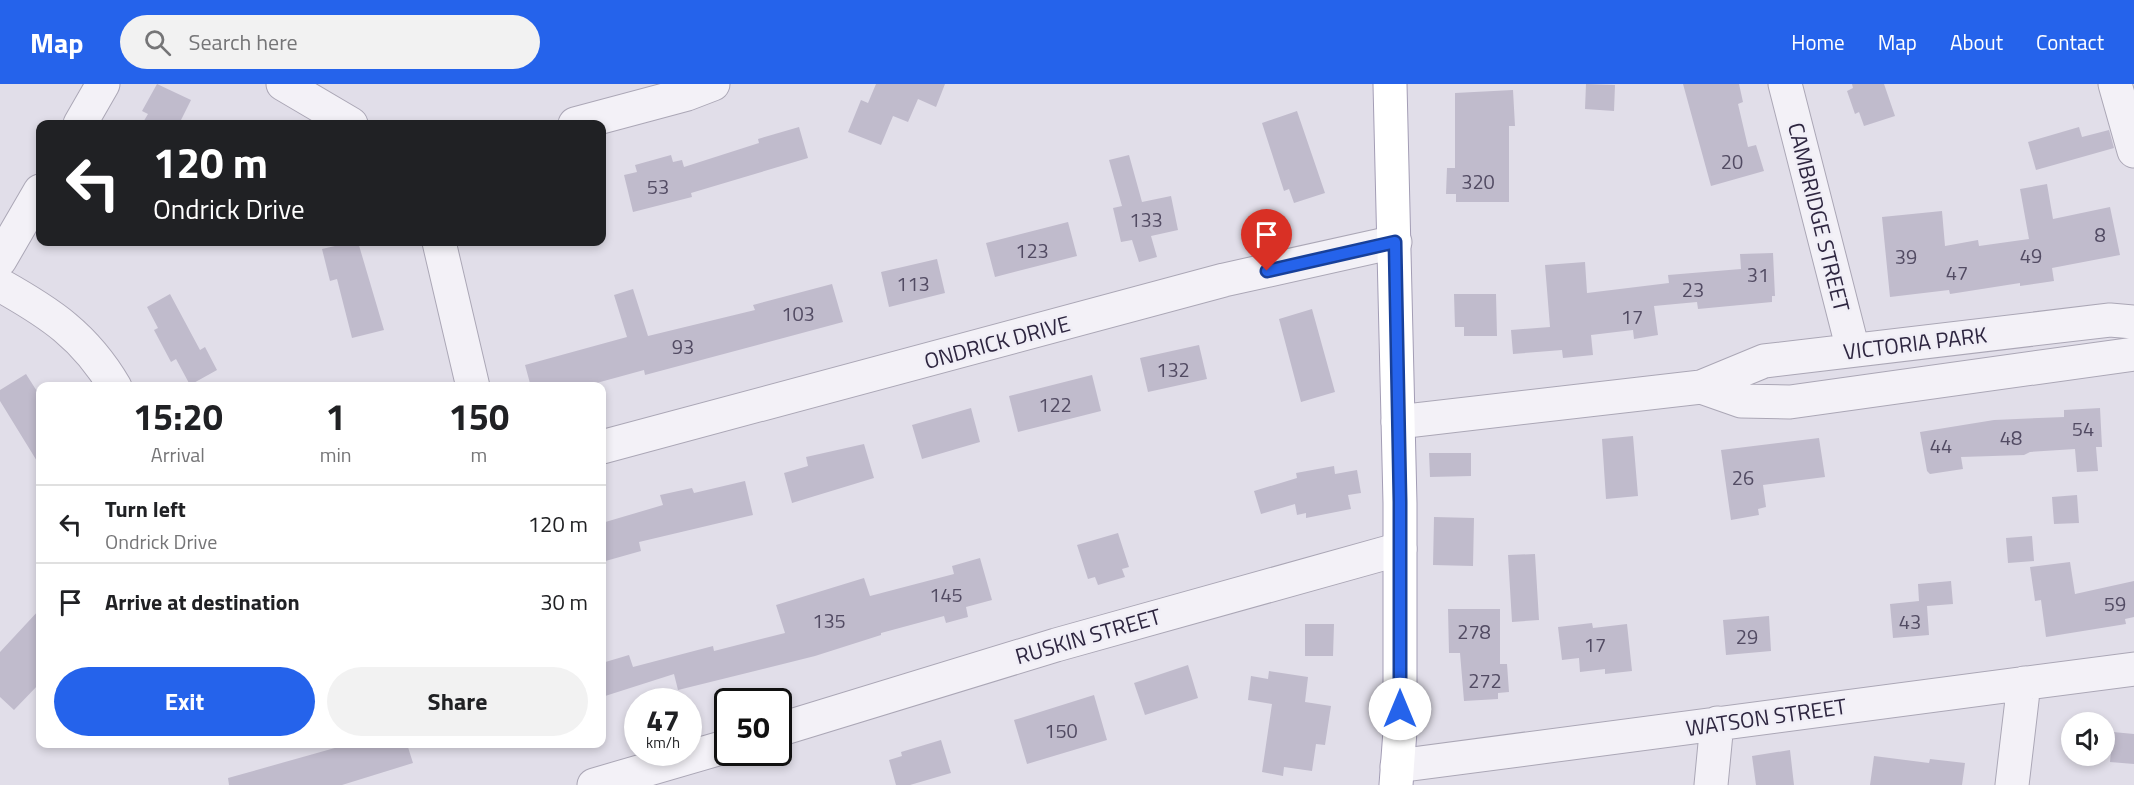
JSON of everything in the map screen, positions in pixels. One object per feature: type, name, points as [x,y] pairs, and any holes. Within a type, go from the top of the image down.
[{"type":"main road","points":[[1390,84],[1400,549],[1400,731],[1397,775]]},
{"type":"street","points":[[82,120],[103,84]]},
{"type":"street","points":[[283,84],[344,120]]},
{"type":"street","points":[[590,120],[687,94],[713,84]]},
{"type":"street","name":"CAMBRIDGE STREET","points":[[1785,84],[1854,350]]},
{"type":"street","points":[[2115,84],[2134,151]]},
{"type":"street","points":[[0,260],[36,198]]},
{"type":"street","name":"ONDRICK DRIVE","points":[[606,446],[1224,280],[1395,242]]},
{"type":"street","points":[[440,246],[472,382]]},
{"type":"street","points":[[0,285],[48,312],[74,332],[111,382]]},
{"type":"street","name":"VICTORIA PARK","points":[[1398,422],[1701,387],[1764,361],[2110,320],[2134,322]]},
{"type":"street","name":"VICTORIA PARK","points":[[1701,387],[1741,401],[1790,402],[2134,354]]},
{"type":"street","name":"RUSKIN STREET","points":[[792,726],[1056,645],[1400,549]]},
{"type":"street","name":"WATSON STREET","points":[[1397,775],[1718,723],[2134,669]]},
{"type":"street","points":[[2012,785],[2024,683]]},
{"type":"street","points":[[1711,785],[1718,723]]},
{"type":"street","points":[[594,785],[714,750]]},
{"type":"building","points":[[157,84],[191,100],[181,120],[144,120],[148,114],[142,111]]},
{"type":"building","points":[[876,84],[945,84],[936,107],[918,99],[908,122],[893,116],[881,145],[848,132],[861,100],[868,103]]},
{"type":"building","points":[[1586,84],[1615,85],[1614,111],[1585,109]]},
{"type":"building","points":[[1683,84],[1739,84],[1743,102],[1738,104],[1748,147],[1756,145],[1764,171],[1711,186]]},
{"type":"building","points":[[1852,84],[1884,84],[1895,116],[1864,126],[1859,112],[1855,114],[1847,91],[1853,88]]},
{"type":"building","points":[[1513,90],[1515,126],[1509,126],[1509,202],[1456,202],[1456,194],[1446,194],[1447,168],[1455,168],[1455,93]]},
{"type":"building","points":[[1297,111],[1325,193],[1294,203],[1289,189],[1284,191],[1262,123]]},
{"type":"building","points":[[799,127],[808,158],[691,193],[692,197],[633,212],[624,175],[637,172],[635,165],[671,155],[673,162],[682,160],[684,167],[759,143],[758,139]]},
{"type":"building","points":[[2079,127],[2082,137],[2109,130],[2114,148],[2036,170],[2028,142]]},
{"type":"building","points":[[1129,155],[1142,202],[1171,196],[1178,230],[1151,236],[1157,257],[1139,262],[1132,240],[1121,242],[1113,208],[1122,206],[1109,160]]},
{"type":"building","points":[[2047,184],[2053,219],[2110,207],[2120,255],[2052,268],[2054,281],[2020,286],[2020,283],[1950,294],[1949,290],[1890,297],[1882,217],[1942,211],[1945,246],[1978,240],[1979,246],[2029,239],[2020,189]]},
{"type":"building","points":[[1068,222],[1077,256],[995,277],[986,243]]},
{"type":"building","points":[[335,246],[359,246],[384,330],[352,338],[337,279],[330,281],[322,249]]},
{"type":"building","points":[[1773,253],[1775,296],[1772,296],[1772,302],[1698,309],[1697,302],[1654,306],[1658,335],[1634,339],[1633,330],[1591,335],[1593,355],[1563,358],[1562,350],[1513,354],[1511,330],[1550,327],[1545,265],[1585,262],[1587,293],[1669,283],[1668,275],[1741,269],[1740,254]]},
{"type":"building","points":[[937,259],[945,293],[889,307],[881,272]]},
{"type":"building","points":[[832,284],[843,322],[645,375],[644,370],[600,382],[530,382],[525,365],[627,337],[614,295],[633,289],[648,336],[755,310],[753,305]]},
{"type":"building","points":[[170,294],[200,350],[205,347],[217,370],[195,382],[188,382],[176,359],[171,362],[154,330],[158,328],[147,307]]},
{"type":"building","points":[[1454,294],[1496,294],[1497,336],[1464,336],[1464,327],[1455,327]]},
{"type":"building","points":[[1312,309],[1335,392],[1301,402],[1279,319]]},
{"type":"building","points":[[1199,345],[1207,379],[1148,392],[1140,358]]},
{"type":"building","points":[[26,374],[36,390],[36,460],[0,401],[0,390]]},
{"type":"building","points":[[1092,375],[1101,411],[1018,432],[1009,396]]},
{"type":"building","points":[[971,408],[980,442],[922,459],[912,425]]},
{"type":"building","points":[[2100,408],[2102,447],[2096,447],[2098,471],[2077,472],[2075,449],[2030,452],[2024,455],[1961,457],[1963,469],[1930,474],[1927,471],[1920,432],[1994,420],[2064,417],[2064,410]]},
{"type":"building","points":[[1633,436],[1638,496],[1606,499],[1602,439]]},
{"type":"building","points":[[1819,438],[1825,477],[1763,485],[1766,507],[1758,509],[1759,515],[1731,520],[1721,450]]},
{"type":"building","points":[[864,444],[874,478],[792,503],[784,473],[808,466],[806,457]]},
{"type":"building","points":[[1429,453],[1471,453],[1471,476],[1430,477]]},
{"type":"building","points":[[1334,466],[1335,474],[1357,470],[1361,493],[1348,495],[1351,509],[1306,518],[1306,513],[1297,515],[1295,504],[1261,514],[1254,491],[1297,478],[1296,473]]},
{"type":"building","points":[[745,481],[753,515],[639,542],[641,551],[606,561],[606,522],[663,505],[660,495],[692,488],[694,493]]},
{"type":"building","points":[[2077,495],[2079,523],[2054,524],[2052,497]]},
{"type":"building","points":[[1434,517],[1474,518],[1473,566],[1433,565]]},
{"type":"building","points":[[1118,533],[1129,567],[1122,569],[1125,577],[1098,585],[1095,577],[1088,579],[1077,545]]},
{"type":"building","points":[[2032,536],[2034,561],[2008,563],[2006,538]]},
{"type":"building","points":[[1535,554],[1539,620],[1512,622],[1508,555]]},
{"type":"building","points":[[980,558],[992,600],[966,607],[968,617],[946,623],[944,616],[881,633],[881,635],[815,656],[686,688],[678,688],[674,674],[624,688],[624,690],[606,696],[606,662],[629,655],[633,667],[713,646],[714,651],[785,633],[776,605],[864,578],[870,596],[954,574],[952,566]]},
{"type":"building","points":[[2070,562],[2075,594],[2134,581],[2134,617],[2125,619],[2126,624],[2046,637],[2041,600],[2035,601],[2030,567]]},
{"type":"building","points":[[1951,581],[1953,604],[1927,606],[1929,635],[1893,638],[1890,604],[1919,601],[1918,584]]},
{"type":"building","points":[[1448,609],[1500,609],[1500,664],[1507,664],[1509,692],[1498,693],[1498,699],[1464,701],[1460,653],[1449,653]]},
{"type":"building","points":[[36,613],[36,687],[14,710],[0,697],[0,652]]},
{"type":"building","points":[[1769,616],[1771,651],[1726,655],[1723,620]]},
{"type":"building","points":[[1592,623],[1593,628],[1627,624],[1632,671],[1605,674],[1605,669],[1580,672],[1579,658],[1562,660],[1558,627]]},
{"type":"building","points":[[1305,624],[1334,624],[1333,656],[1305,656]]},
{"type":"building","points":[[1188,665],[1198,698],[1145,715],[1134,683]]},
{"type":"building","points":[[1269,671],[1308,677],[1305,702],[1331,706],[1325,745],[1316,744],[1312,771],[1284,767],[1283,776],[1262,772],[1272,704],[1248,700],[1251,676],[1268,679]]},
{"type":"building","points":[[1094,695],[1107,740],[1027,764],[1014,720]]},
{"type":"building","points":[[2115,732],[2134,734],[2134,764],[2115,762]]},
{"type":"building","points":[[941,740],[951,773],[910,785],[896,785],[889,760],[902,756],[901,752]]},
{"type":"building","points":[[335,748],[408,748],[413,763],[342,785],[229,785],[228,778]]},
{"type":"building","points":[[1790,750],[1794,785],[1756,785],[1752,756]]},
{"type":"building","points":[[1874,756],[1929,763],[1930,759],[1965,763],[1962,785],[1870,785]]},
{"type":"route","points":[[1267,271],[1395,242],[1400,502],[1400,709]]}]
